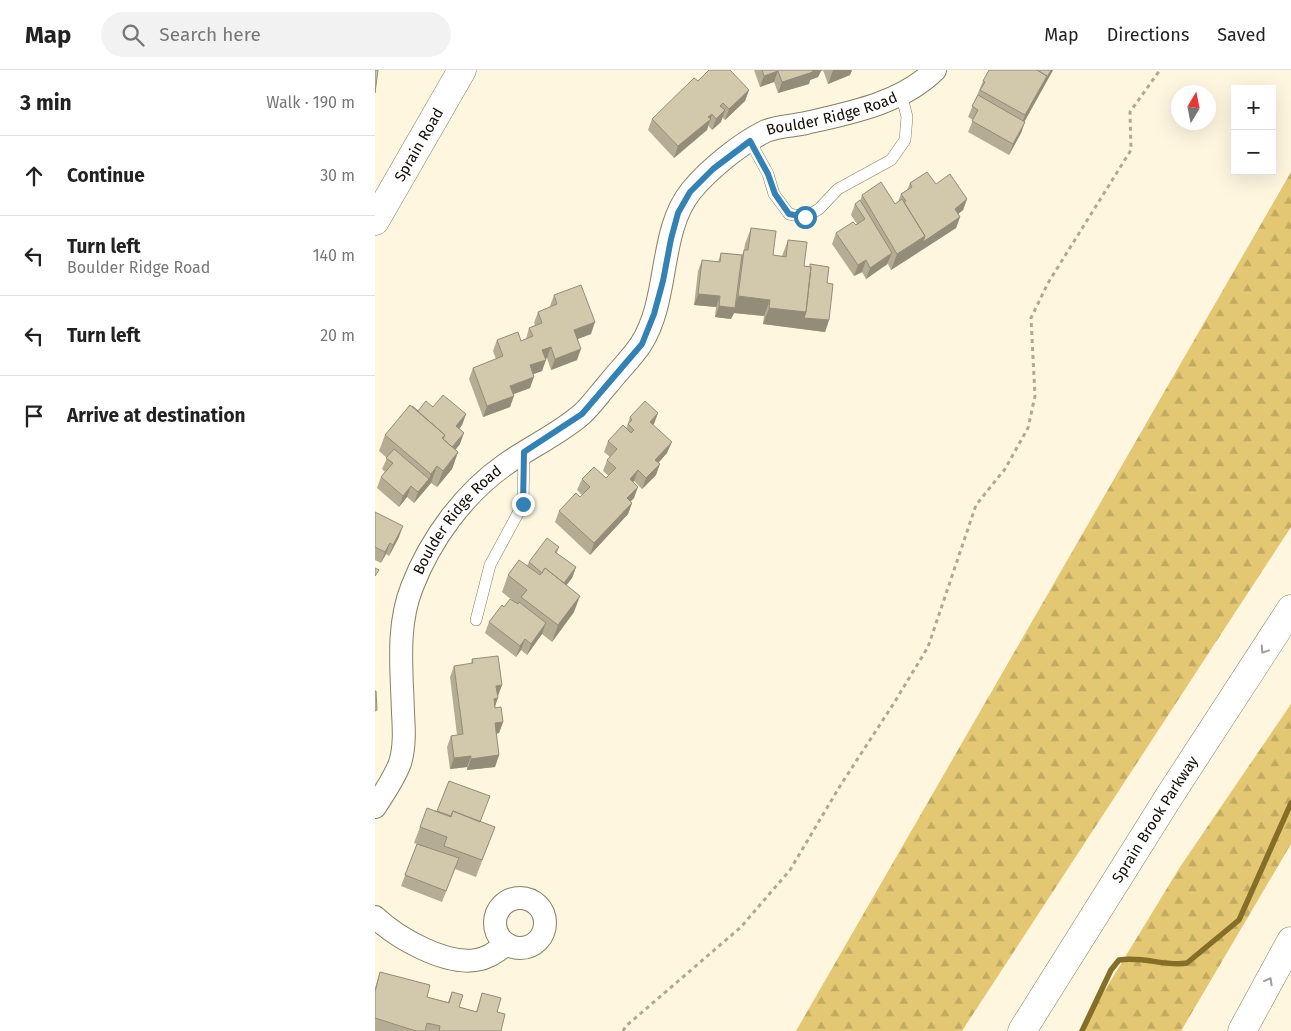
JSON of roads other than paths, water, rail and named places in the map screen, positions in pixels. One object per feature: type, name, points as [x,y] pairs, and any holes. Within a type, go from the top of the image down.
[{"type":"main road","name":"Sprain Road","points":[[375,221],[462,70]]},
{"type":"main road","name":"Sprain Brook Parkway","points":[[1022,1031],[1291,609]]},
{"type":"main road","points":[[1008,1031],[1093,917]]},
{"type":"main road","points":[[1244,1028],[1291,941]]},
{"type":"street","name":"Boulder Ridge Road","points":[[375,807],[401,761],[404,736],[401,644],[405,610],[411,588],[423,562],[443,530],[469,496],[503,466],[582,414],[642,344],[654,314],[678,213],[690,192],[713,169],[750,141],[768,131],[850,114],[922,83],[935,70]]},
{"type":"street","points":[[375,917],[408,940],[431,952],[454,959],[475,960],[490,956],[507,944]]},
{"type":"lane","points":[[750,141],[781,204],[789,214],[805,217],[819,209],[838,189],[891,160],[905,140],[907,117],[901,93]]},
{"type":"lane","points":[[476,620],[490,565],[523,504],[524,452]]},
{"type":"waterway","points":[[1082,1031],[1111,970],[1119,960],[1137,959],[1171,964],[1187,963],[1239,920],[1291,803]]}]
